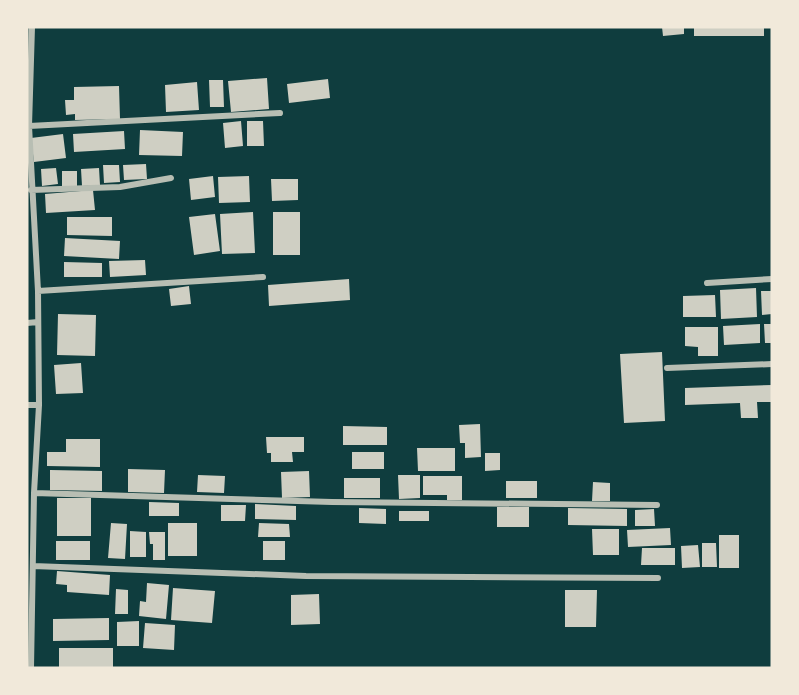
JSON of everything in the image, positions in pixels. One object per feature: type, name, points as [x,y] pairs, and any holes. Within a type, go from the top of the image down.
[{"type":"street","points":[[32,27],[29,126],[30,201],[38,291],[39,405],[34,493],[30,516],[33,566],[29,651],[32,668]]},
{"type":"street","points":[[29,126],[280,113]]},
{"type":"street","points":[[31,190],[120,187],[171,178]]},
{"type":"street","points":[[38,291],[263,277]]},
{"type":"street","points":[[707,283],[772,279]]},
{"type":"street","points":[[27,323],[38,322]]},
{"type":"street","points":[[668,368],[772,364]]},
{"type":"street","points":[[27,405],[39,405]]},
{"type":"street","points":[[34,493],[332,502],[657,505]]},
{"type":"street","points":[[33,566],[306,576],[658,578]]},
{"type":"building","points":[[662,27],[684,27],[684,34],[663,36]]},
{"type":"building","points":[[694,27],[764,27],[764,36],[694,36]]},
{"type":"building","points":[[267,78],[269,109],[231,112],[228,81]]},
{"type":"building","points":[[328,79],[330,98],[289,103],[287,84]]},
{"type":"building","points":[[209,80],[223,80],[224,107],[210,107]]},
{"type":"building","points":[[197,82],[199,110],[166,112],[165,85]]},
{"type":"building","points":[[119,86],[120,119],[75,120],[75,114],[66,115],[65,100],[74,100],[74,87]]},
{"type":"building","points":[[241,121],[243,146],[225,148],[223,123]]},
{"type":"building","points":[[247,121],[263,121],[264,146],[247,146]]},
{"type":"building","points":[[140,130],[183,132],[182,156],[139,155]]},
{"type":"building","points":[[124,131],[125,149],[74,152],[73,134]]},
{"type":"building","points":[[63,134],[66,158],[34,162],[31,138]]},
{"type":"building","points":[[146,164],[147,179],[124,180],[123,165]]},
{"type":"building","points":[[103,165],[119,165],[120,182],[104,183]]},
{"type":"building","points":[[56,168],[58,184],[42,186],[41,169]]},
{"type":"building","points":[[99,168],[100,185],[82,186],[81,169]]},
{"type":"building","points":[[62,171],[77,171],[77,186],[62,186]]},
{"type":"building","points":[[213,176],[215,197],[191,200],[189,179]]},
{"type":"building","points":[[249,176],[250,202],[219,203],[218,177]]},
{"type":"building","points":[[271,179],[298,179],[298,200],[272,201]]},
{"type":"building","points":[[93,190],[95,210],[46,213],[45,194]]},
{"type":"building","points":[[253,212],[255,253],[222,254],[220,214]]},
{"type":"building","points":[[273,212],[300,212],[300,255],[273,255]]},
{"type":"building","points":[[215,214],[220,251],[194,255],[189,217]]},
{"type":"building","points":[[67,217],[112,217],[112,236],[67,235]]},
{"type":"building","points":[[65,238],[120,241],[119,259],[64,256]]},
{"type":"building","points":[[145,260],[146,275],[110,277],[109,261]]},
{"type":"building","points":[[64,262],[102,263],[102,277],[64,277]]},
{"type":"building","points":[[349,279],[350,300],[269,306],[268,285]]},
{"type":"building","points":[[189,286],[191,304],[171,306],[169,289]]},
{"type":"building","points":[[756,288],[757,317],[721,319],[720,290]]},
{"type":"building","points":[[761,291],[772,291],[772,314],[762,315]]},
{"type":"building","points":[[715,295],[716,317],[683,317],[683,296]]},
{"type":"building","points":[[58,314],[96,315],[95,356],[57,355]]},
{"type":"building","points":[[760,324],[760,343],[724,345],[723,326]]},
{"type":"building","points":[[764,324],[772,324],[772,343],[765,343]]},
{"type":"building","points":[[685,327],[718,327],[718,356],[698,356],[698,347],[685,346]]},
{"type":"building","points":[[662,352],[665,421],[624,423],[620,354]]},
{"type":"building","points":[[81,363],[83,393],[56,394],[54,365]]},
{"type":"building","points":[[772,385],[772,402],[757,402],[758,418],[741,418],[740,403],[685,405],[685,388]]},
{"type":"building","points":[[480,424],[481,457],[465,458],[465,443],[460,443],[459,425]]},
{"type":"building","points":[[343,426],[387,427],[387,445],[343,445]]},
{"type":"building","points":[[266,437],[304,437],[304,452],[292,452],[293,462],[271,462],[271,453],[267,453]]},
{"type":"building","points":[[66,439],[100,439],[100,467],[47,466],[47,452],[66,452]]},
{"type":"building","points":[[417,448],[455,448],[455,471],[418,471]]},
{"type":"building","points":[[352,452],[384,452],[384,469],[352,469]]},
{"type":"building","points":[[485,453],[500,453],[500,470],[485,471]]},
{"type":"building","points":[[128,469],[165,470],[164,493],[128,492]]},
{"type":"building","points":[[50,470],[102,471],[102,491],[50,490]]},
{"type":"building","points":[[309,471],[310,497],[282,498],[281,472]]},
{"type":"building","points":[[198,475],[225,476],[224,493],[197,492]]},
{"type":"building","points":[[398,475],[420,475],[420,498],[399,499]]},
{"type":"building","points":[[423,476],[462,476],[462,500],[447,500],[447,495],[423,495]]},
{"type":"building","points":[[344,478],[380,478],[380,498],[344,498]]},
{"type":"building","points":[[506,481],[537,481],[537,498],[506,498]]},
{"type":"building","points":[[593,482],[610,483],[610,501],[592,501]]},
{"type":"building","points":[[57,498],[91,498],[91,536],[57,536]]},
{"type":"building","points":[[149,502],[179,503],[179,516],[149,516]]},
{"type":"building","points":[[255,504],[296,506],[296,520],[255,519]]},
{"type":"building","points":[[221,505],[246,505],[245,521],[221,521]]},
{"type":"building","points":[[497,507],[529,507],[529,527],[497,527]]},
{"type":"building","points":[[359,508],[386,509],[386,524],[359,523]]},
{"type":"building","points":[[568,508],[627,509],[627,526],[568,525]]},
{"type":"building","points":[[654,509],[655,526],[635,526],[635,510]]},
{"type":"building","points":[[399,511],[429,511],[429,521],[399,521]]},
{"type":"building","points":[[111,523],[127,524],[125,559],[108,558]]},
{"type":"building","points":[[168,523],[197,523],[197,556],[168,556]]},
{"type":"building","points":[[259,523],[289,524],[290,537],[258,537]]},
{"type":"building","points":[[670,528],[671,545],[628,547],[627,530]]},
{"type":"building","points":[[592,529],[619,529],[619,555],[593,555]]},
{"type":"building","points":[[130,531],[146,532],[146,557],[130,557]]},
{"type":"building","points":[[149,532],[165,532],[165,560],[153,560],[153,544],[150,544]]},
{"type":"building","points":[[719,535],[739,535],[739,568],[719,568]]},
{"type":"building","points":[[56,541],[90,541],[90,560],[56,560]]},
{"type":"building","points":[[263,541],[285,541],[285,560],[263,560]]},
{"type":"building","points":[[702,543],[716,543],[717,567],[702,567]]},
{"type":"building","points":[[698,545],[700,567],[682,568],[681,546]]},
{"type":"building","points":[[642,548],[675,548],[675,565],[641,565]]},
{"type":"building","points":[[57,571],[110,575],[109,595],[67,592],[67,585],[56,584]]},
{"type":"building","points":[[147,583],[169,585],[166,619],[139,616],[140,601],[146,602]]},
{"type":"building","points":[[173,588],[215,591],[212,623],[171,620]]},
{"type":"building","points":[[116,589],[128,590],[128,614],[115,614]]},
{"type":"building","points":[[565,590],[597,590],[596,627],[565,627]]},
{"type":"building","points":[[319,594],[320,624],[291,625],[291,595]]},
{"type":"building","points":[[109,618],[109,640],[53,641],[53,619]]},
{"type":"building","points":[[139,621],[139,646],[117,646],[117,622]]},
{"type":"building","points":[[145,623],[175,625],[174,650],[143,648]]},
{"type":"building","points":[[59,648],[113,648],[113,668],[59,668]]}]
